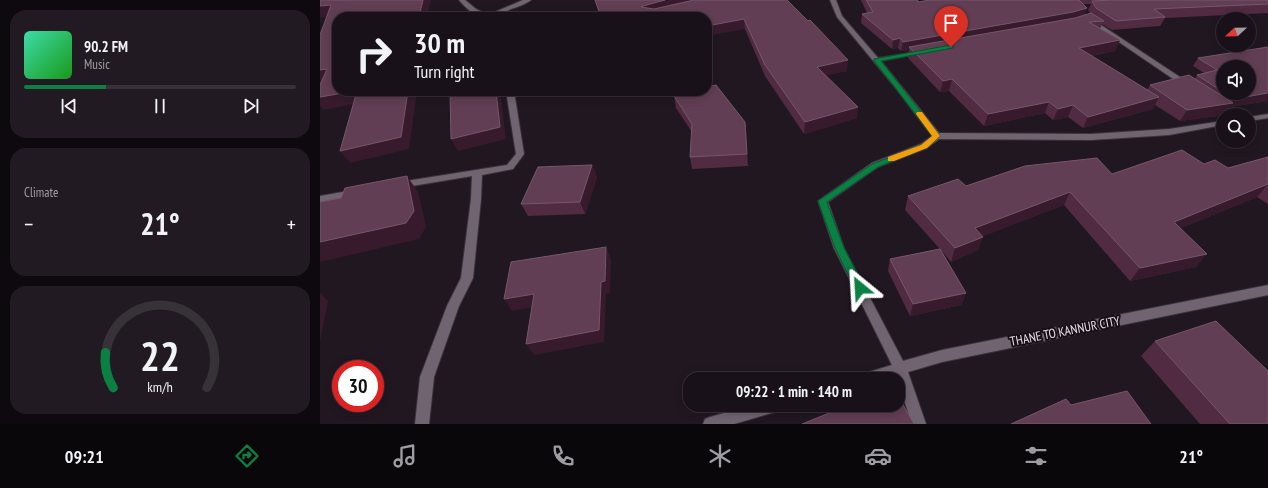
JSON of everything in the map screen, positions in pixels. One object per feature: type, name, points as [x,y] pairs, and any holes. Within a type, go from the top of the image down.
[{"type":"street","points":[[462,0],[474,12]]},
{"type":"street","points":[[500,12],[528,0]]},
{"type":"street","points":[[833,0],[838,16],[897,84],[937,136]]},
{"type":"street","points":[[1086,18],[1195,89]]},
{"type":"street","points":[[876,60],[931,50]]},
{"type":"street","points":[[392,186],[510,167],[520,154],[511,96]]},
{"type":"street","points":[[1208,98],[1223,108]]},
{"type":"street","points":[[1256,118],[1268,116]]},
{"type":"street","points":[[919,424],[900,368],[840,248],[823,201],[875,165],[924,146],[937,136],[1091,137],[1169,132],[1216,124]]},
{"type":"street","points":[[422,424],[427,377],[453,306],[467,278],[476,198],[477,173]]},
{"type":"street","points":[[320,199],[363,191]]},
{"type":"street","name":"THANE TO KANNUR CITY","points":[[887,372],[942,356],[1268,290]]},
{"type":"street","points":[[710,424],[751,412]]},
{"type":"building","points":[[320,0],[423,0],[420,12],[332,12],[332,95],[320,97],[320,85],[327,69],[320,70],[320,35],[331,5],[320,6]]},
{"type":"building","points":[[595,0],[665,0],[641,7],[654,9],[694,0],[787,0],[808,21],[810,20],[848,60],[817,67],[858,107],[805,122],[765,65],[744,19],[712,25],[712,12],[599,12]]},
{"type":"building","points":[[866,0],[917,0],[919,2],[929,0],[1079,0],[1087,8],[1073,12],[903,42],[900,38],[893,40],[862,14],[873,12]]},
{"type":"building","points":[[1268,0],[1268,4],[1154,9],[1165,17],[1116,21],[1096,8],[1092,1]]},
{"type":"building","points":[[1091,13],[1104,21],[1089,22],[1120,40],[1079,48],[1159,97],[1088,117],[1073,105],[1058,109],[1049,102],[988,114],[952,79],[943,81],[909,47],[1075,18]]},
{"type":"building","points":[[1268,47],[1268,93],[1256,95],[1256,60],[1216,60],[1216,69],[1198,58],[1236,52],[1256,52],[1256,49]]},
{"type":"building","points":[[1216,70],[1216,87],[1197,75]]},
{"type":"building","points":[[1189,75],[1216,92],[1216,100],[1228,100],[1233,103],[1187,110],[1150,85]]},
{"type":"building","points":[[716,85],[745,122],[747,154],[690,157],[692,124],[674,96],[712,96],[712,86]]},
{"type":"building","points":[[356,96],[407,96],[401,137],[340,151]]},
{"type":"building","points":[[450,96],[497,96],[500,127],[451,139]]},
{"type":"building","points":[[1182,150],[1204,164],[1215,160],[1228,168],[1268,157],[1268,184],[1174,222],[1207,254],[1140,268],[1070,192],[975,228],[983,237],[955,248],[908,196],[958,179],[966,186],[1025,166],[1097,158],[1112,174]]},
{"type":"building","points":[[592,165],[580,202],[521,204],[538,167]]},
{"type":"building","points":[[407,176],[414,211],[406,223],[320,242],[320,202],[341,198],[345,188]]},
{"type":"building","points":[[606,247],[605,281],[601,282],[599,330],[526,344],[534,294],[504,299],[511,262]]},
{"type":"building","points":[[940,249],[966,293],[913,304],[890,259]]},
{"type":"building","points":[[1216,321],[1268,371],[1268,424],[1230,424],[1155,341]]},
{"type":"building","points":[[1127,391],[1151,424],[1011,424],[1066,399],[1071,405]]},
{"type":"building","points":[[905,408],[914,424],[802,424],[832,412],[905,412]]},
{"type":"slow traffic","points":[[891,159],[924,146],[937,136],[920,114]]},
{"type":"route","points":[[860,288],[840,248],[823,201],[875,165],[924,146],[937,136],[897,84],[876,60],[951,47]]}]
